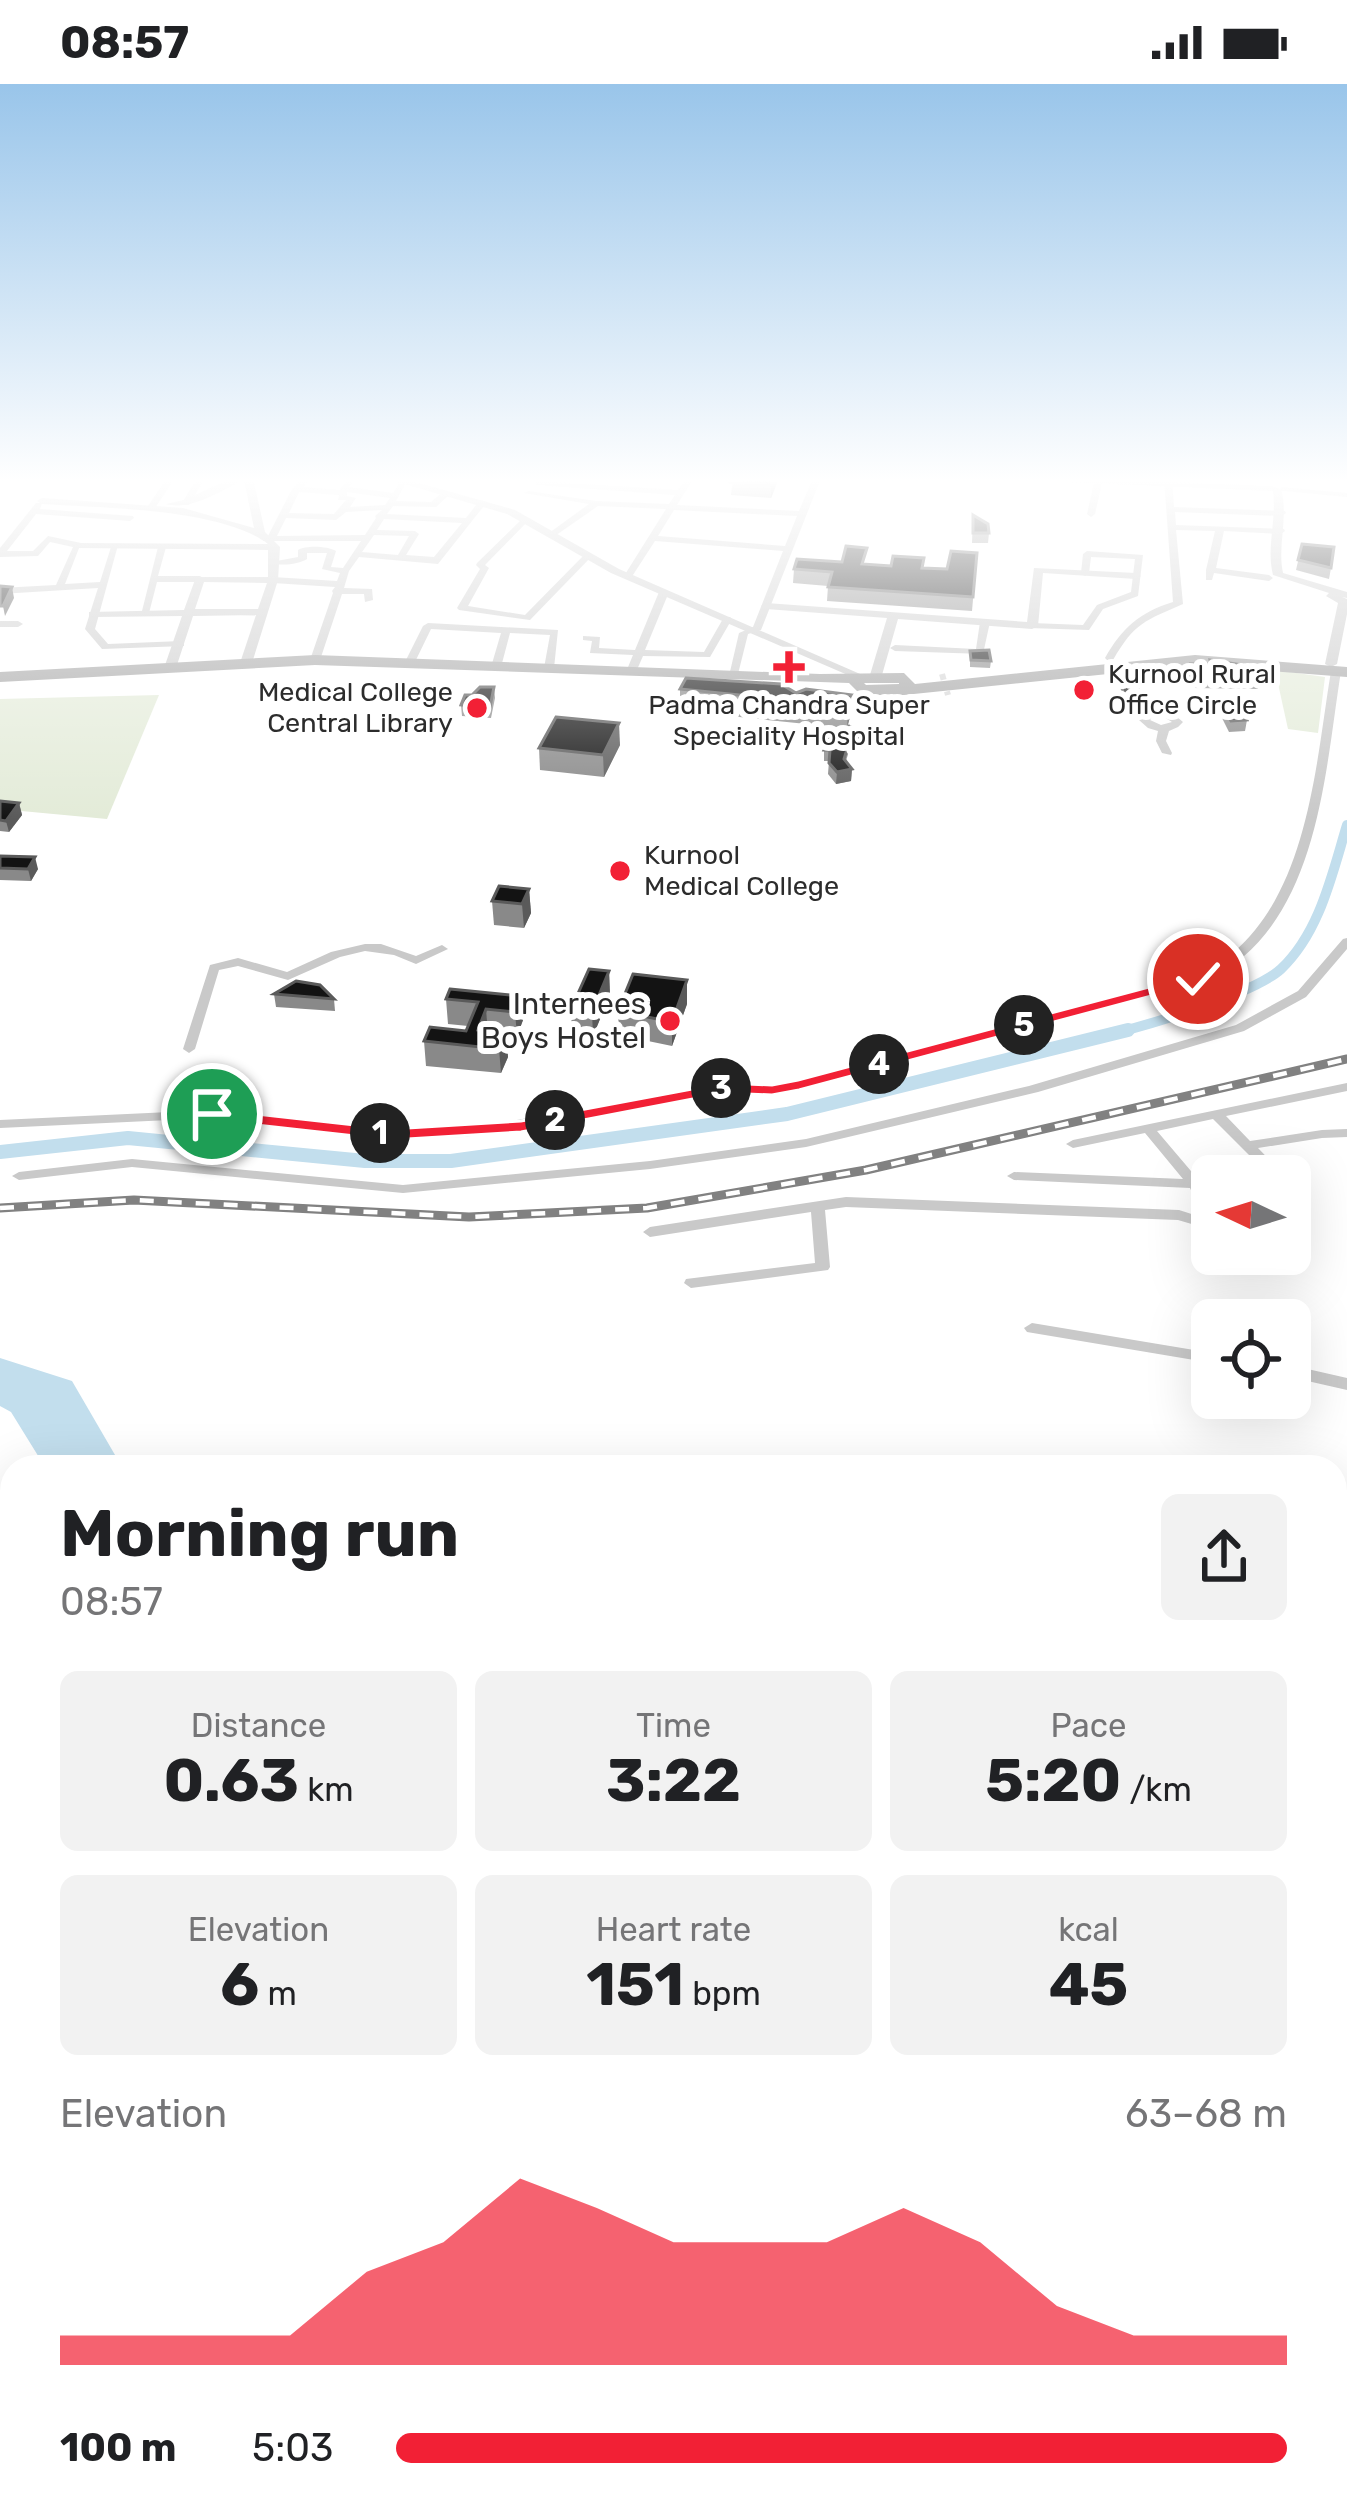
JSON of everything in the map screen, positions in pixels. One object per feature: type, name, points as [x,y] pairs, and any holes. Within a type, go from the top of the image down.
[{"type":"main road","points":[[0,681],[245,666],[802,693],[1110,658],[1250,655],[1341,668]]},
{"type":"main road","points":[[0,681],[315,660],[879,681],[1196,660],[1341,668]]},
{"type":"street","points":[[100,592],[90,629],[105,647],[181,644]]},
{"type":"street","points":[[144,613],[150,592]]},
{"type":"street","points":[[170,668],[196,592]]},
{"type":"street","points":[[245,666],[269,592]]},
{"type":"street","points":[[315,660],[336,592]]},
{"type":"street","points":[[368,600],[369,592]]},
{"type":"street","points":[[471,592],[462,608],[527,618]]},
{"type":"street","points":[[528,631],[527,618],[553,592]]},
{"type":"street","points":[[632,672],[664,592],[879,681],[897,616]]},
{"type":"street","points":[[734,676],[744,633],[754,629],[772,592]]},
{"type":"street","points":[[1032,626],[1036,592]]},
{"type":"street","points":[[766,606],[1086,628],[1100,608],[1136,592]]},
{"type":"street","points":[[1110,658],[1124,628],[1146,613],[1178,604],[1177,592]]},
{"type":"street","points":[[1309,592],[1343,599],[1341,668]]},
{"type":"street","points":[[93,614],[263,612]]},
{"type":"street","points":[[700,675],[727,619]]},
{"type":"street","points":[[890,647],[980,652],[985,622]]},
{"type":"street","points":[[0,624],[18,624]]},
{"type":"street","points":[[409,664],[428,626],[555,632],[548,668]]},
{"type":"street","points":[[496,667],[506,630]]},
{"type":"street","points":[[0,1124],[212,1114],[391,1135],[521,1126],[724,1088],[772,1090],[799,1085],[1198,979],[1235,959],[1288,886],[1325,751],[1347,634]]},
{"type":"street","points":[[586,638],[597,640],[593,651],[707,655]]},
{"type":"street","points":[[1164,728],[1161,741],[1167,753]]},
{"type":"street","points":[[19,1176],[132,1163],[403,1189],[545,1178],[806,1143],[1033,1089],[1240,1028],[1302,994],[1347,942]]},
{"type":"street","points":[[189,1049],[214,968],[238,962],[288,976],[345,951],[375,944],[416,960],[442,949]]},
{"type":"street","points":[[1072,1144],[1347,1087]]},
{"type":"street","points":[[1217,1115],[1259,1155]]},
{"type":"street","points":[[1148,1129],[1191,1179]]},
{"type":"street","points":[[1249,1145],[1292,1141],[1312,1132],[1347,1133]]},
{"type":"street","points":[[1014,1175],[1191,1184]]},
{"type":"street","points":[[650,1232],[846,1202],[1191,1218]]},
{"type":"street","points":[[692,1283],[823,1267],[818,1206]]},
{"type":"street","points":[[1032,1328],[1191,1354]]},
{"type":"street","points":[[1311,1376],[1347,1384]]},
{"type":"green space","points":[[1275,670],[1325,677],[1318,733],[1288,729]]},
{"type":"green space","points":[[159,695],[107,819],[0,809],[0,699]]},
{"type":"water","points":[[0,1358],[72,1381],[115,1455],[38,1455],[11,1412],[0,1406]]},
{"type":"building","points":[[0,592],[10,592],[3,606]]},
{"type":"building","points":[[895,592],[973,592],[973,597]]},
{"type":"building","points":[[989,650],[991,661],[971,660],[970,651]]},
{"type":"building","points":[[1210,660],[1256,667],[1261,678],[1196,677],[1191,664],[1211,664]]},
{"type":"building","points":[[686,678],[781,684],[796,693],[806,689],[852,695],[848,706],[680,689]]},
{"type":"building","points":[[1121,682],[1138,683],[1139,694],[1123,693]]},
{"type":"building","points":[[480,687],[494,687],[490,707],[461,705],[465,695]]},
{"type":"building","points":[[1220,698],[1240,701],[1247,720],[1231,721]]},
{"type":"building","points":[[556,717],[619,723],[603,755],[539,748]]},
{"type":"building","points":[[849,726],[876,738],[850,740],[844,759],[852,769],[837,772],[829,763],[830,750],[824,750],[828,740]]},
{"type":"building","points":[[0,801],[19,803],[6,821],[0,820]]},
{"type":"building","points":[[0,856],[35,857],[28,869],[0,868]]},
{"type":"building","points":[[499,886],[529,889],[522,904],[492,901]]},
{"type":"building","points":[[589,969],[609,971],[592,1012],[571,1009]]},
{"type":"building","points":[[633,974],[687,980],[672,1022],[618,1011]]},
{"type":"building","points":[[296,981],[320,985],[334,999],[274,994]]},
{"type":"building","points":[[450,989],[521,996],[515,1012],[486,1009],[478,1030],[506,1032],[499,1049],[424,1041],[430,1027],[466,1031],[478,1002],[446,999]]},
{"type":"waterway","points":[[1115,1033],[1227,997],[1281,969],[1315,920],[1347,825]]},
{"type":"waterway","points":[[0,1152],[128,1138],[365,1161],[451,1161],[787,1114],[1128,1030]]},
{"type":"tunnel","points":[[942,674],[948,695]]},
{"type":"railway","points":[[0,1208],[134,1200],[469,1217],[647,1208],[866,1170],[1347,1059]]},
{"type":"place","name":"Padma Chandra Super Speciality Hospital","points":[[789,667]]},
{"type":"place","name":"Kurnool Rural Office Circle","points":[[1084,690]]},
{"type":"place","name":"Medical College Central Library","points":[[477,708]]},
{"type":"place","name":"Kurnool Medical College","points":[[620,871]]},
{"type":"place","name":"Internees Boys Hostel","points":[[670,1021]]},
{"type":"route","points":[[212,1114],[391,1135],[521,1126],[724,1088],[772,1090],[799,1085],[1198,979]]}]
